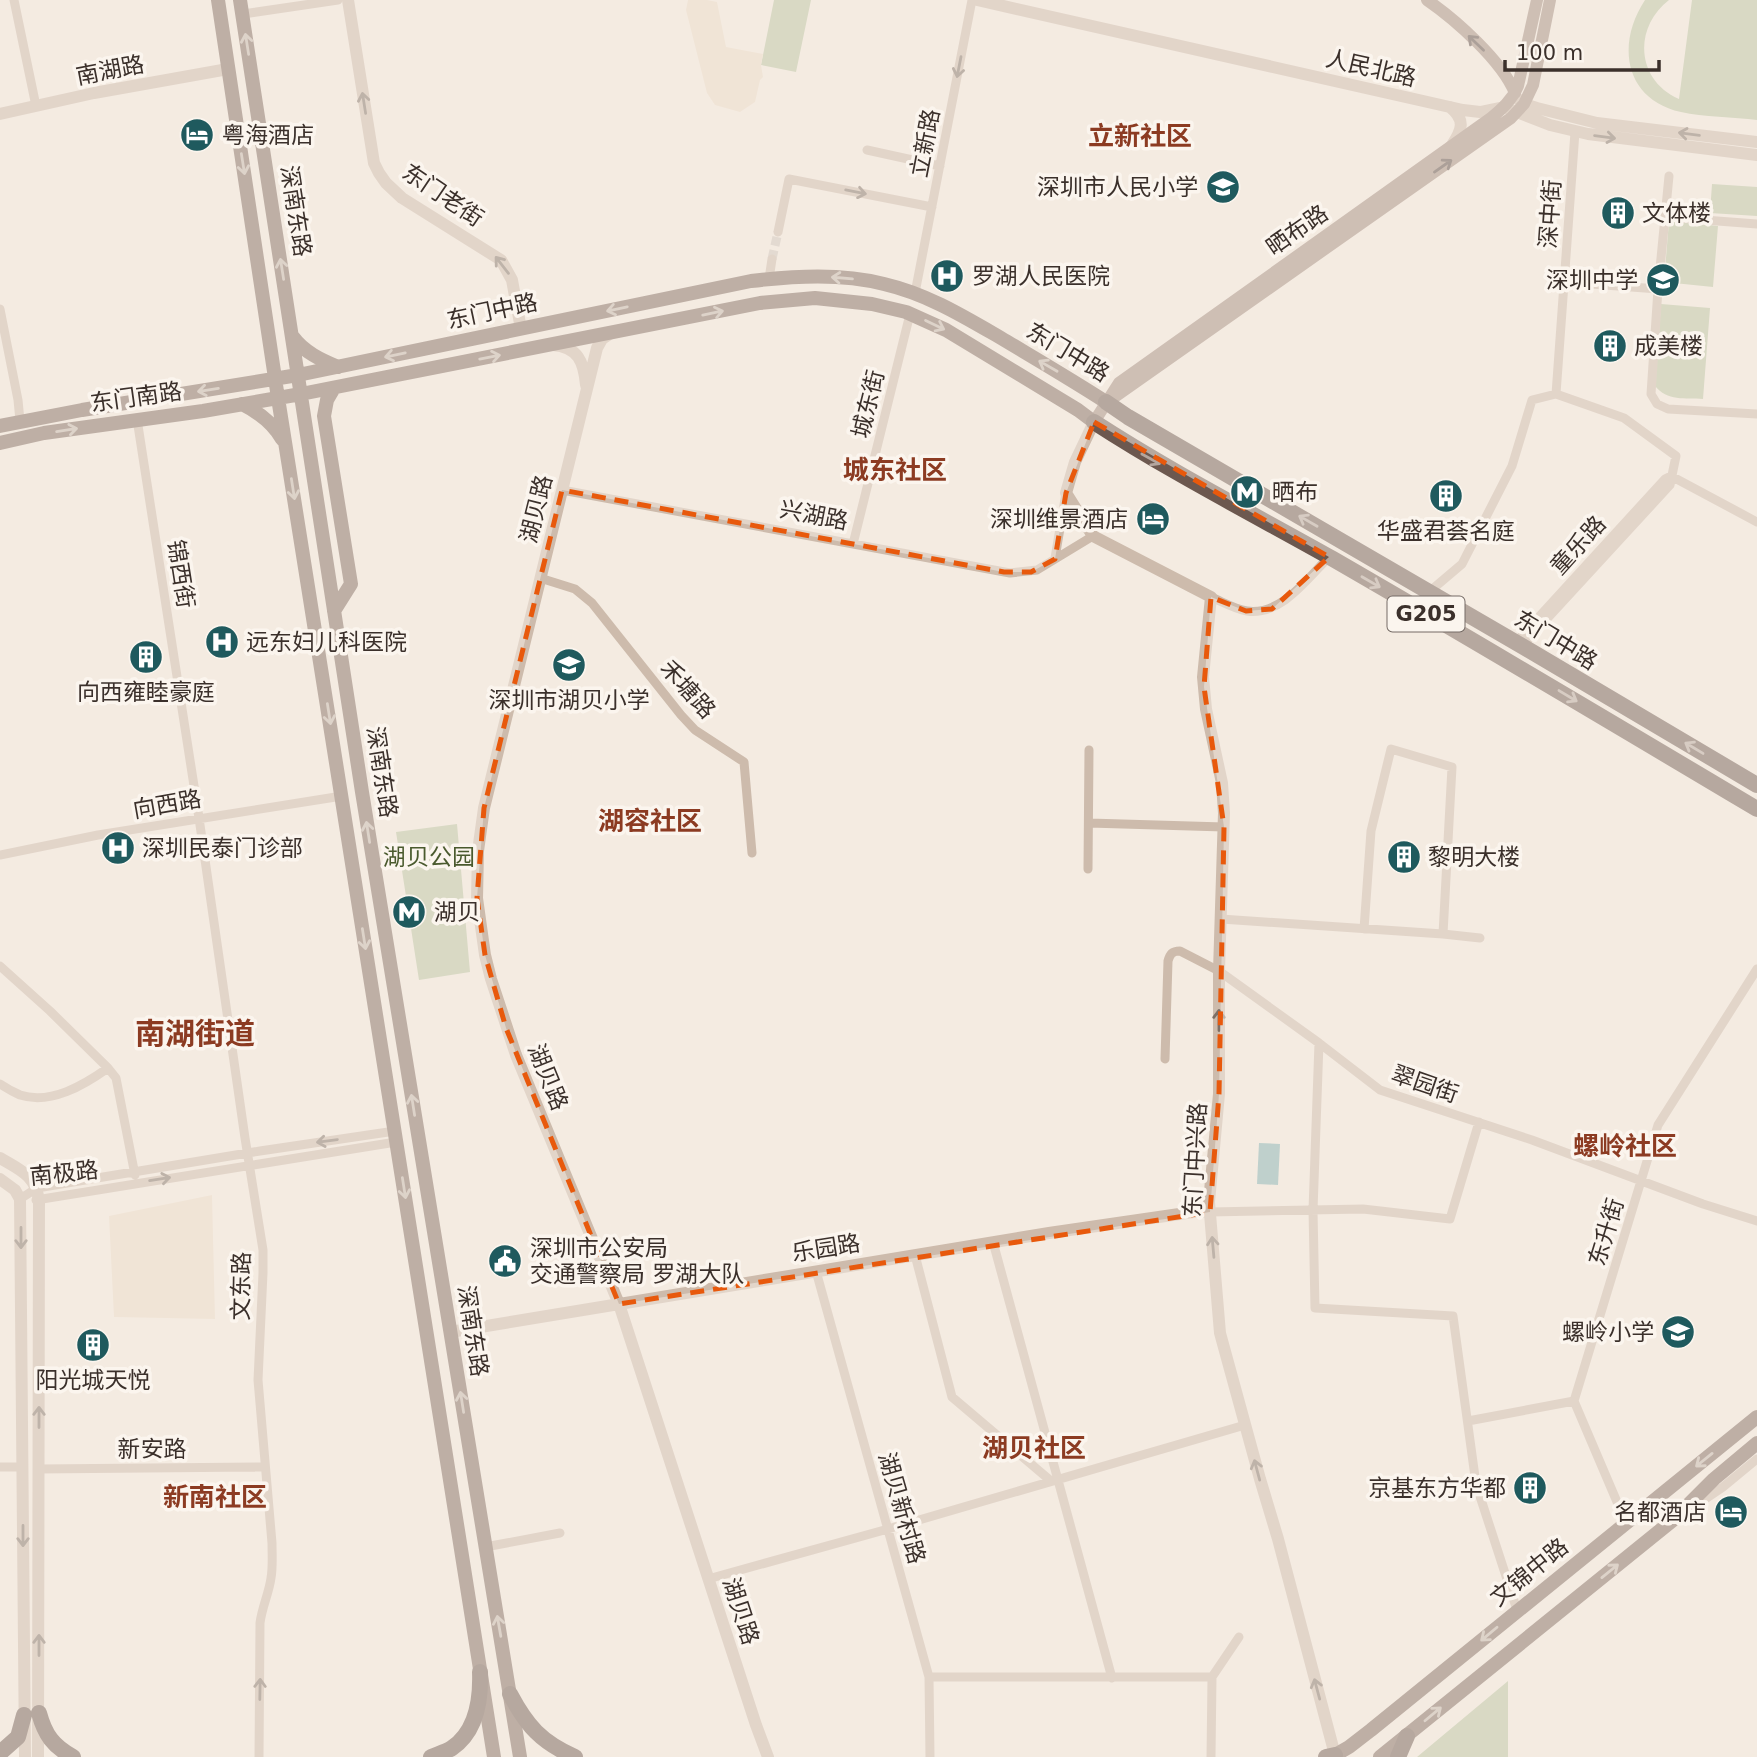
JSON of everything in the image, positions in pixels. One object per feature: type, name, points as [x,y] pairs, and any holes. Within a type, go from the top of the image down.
[{"type":"highway","name":"东门中路","points":[[1106,402],[1757,785]]},
{"type":"highway","name":"东门中路","points":[[1094,422],[1143,454],[1329,557],[1757,809]]},
{"type":"highway","points":[[431,1757],[452,1748],[470,1730],[480,1697],[480,1672]]},
{"type":"highway","points":[[510,1694],[520,1714],[542,1739],[575,1757]]},
{"type":"highway","points":[[0,1754],[18,1737],[31,1714],[43,1727],[48,1738],[74,1757]]},
{"type":"highway","points":[[1398,1757],[1406,1736]]},
{"type":"main road","name":"深南东路","points":[[218,0],[278,398],[494,1757]]},
{"type":"main road","points":[[1427,0],[1497,64],[1515,93]]},
{"type":"main road","points":[[1515,93],[1538,0]]},
{"type":"main road","points":[[1515,108],[1534,78],[1550,0]]},
{"type":"main road","name":"深南东路","points":[[241,7],[362,792],[520,1757]]},
{"type":"main road","name":"晒布路","points":[[1094,422],[1119,383],[1452,146],[1515,108]]},
{"type":"main road","name":"晒布路","points":[[1106,402],[1434,173],[1515,108]]},
{"type":"main road","name":"东门中路","points":[[276,379],[743,283],[812,276],[856,279],[915,293],[959,314],[1106,402]]},
{"type":"main road","name":"东门中路","points":[[278,398],[761,303],[815,298],[849,300],[889,307],[946,330],[1094,422]]},
{"type":"main road","points":[[293,337],[317,358],[338,367]]},
{"type":"main road","points":[[239,385],[260,372],[267,360],[270,341]]},
{"type":"main road","name":"东门南路","points":[[0,426],[276,379]]},
{"type":"main road","points":[[334,387],[327,400],[324,416],[351,584],[334,611]]},
{"type":"main road","name":"东门南路","points":[[0,443],[44,433],[278,398]]},
{"type":"main road","points":[[242,404],[273,426],[281,436],[287,452]]},
{"type":"main road","name":"文锦中路","points":[[1334,1756],[1364,1736],[1757,1417]]},
{"type":"main road","points":[[1380,1757],[1673,1520],[1714,1479],[1757,1443]]},
{"type":"street","points":[[14,0],[36,106]]},
{"type":"street","points":[[241,7],[338,0]]},
{"type":"street","name":"东门老街","points":[[348,0],[371,148],[379,173],[402,198],[501,260],[512,280],[521,329]]},
{"type":"street","name":"人民北路","points":[[975,0],[1450,107],[1480,112],[1515,108],[1597,123],[1757,142]]},
{"type":"street","name":"立新路","points":[[915,293],[975,0]]},
{"type":"street","name":"南湖路","points":[[0,114],[94,93],[229,69]]},
{"type":"street","points":[[1515,93],[1520,102],[1515,108]]},
{"type":"street","points":[[1450,107],[1461,119],[1460,132],[1452,146]]},
{"type":"street","name":"人民北路","points":[[1515,108],[1575,131],[1598,136],[1757,155]]},
{"type":"street","name":"深中街","points":[[1556,394],[1575,131]]},
{"type":"street","points":[[867,150],[940,166]]},
{"type":"street","points":[[1668,176],[1651,394],[1657,404],[1668,409],[1757,414]]},
{"type":"street","points":[[778,232],[789,179],[932,207]]},
{"type":"street","points":[[1665,216],[1757,224]]},
{"type":"street","points":[[769,279],[772,258]]},
{"type":"street","points":[[1564,282],[1658,289]]},
{"type":"street","points":[[0,309],[20,421]]},
{"type":"street","name":"城东街","points":[[853,544],[910,314]]},
{"type":"street","name":"湖贝路","points":[[611,333],[598,345],[484,808],[478,851],[477,898],[485,954],[506,1028],[620,1304],[768,1757]]},
{"type":"street","name":"湖贝路","points":[[550,345],[566,347],[578,356],[585,375],[587,392]]},
{"type":"street","points":[[1429,592],[1462,564],[1512,466],[1532,400],[1556,394],[1623,418],[1676,456],[1671,476],[1757,522]]},
{"type":"street","name":"锦西街","points":[[137,419],[199,818]]},
{"type":"street","points":[[1055,558],[1066,493],[1078,455],[1094,422]]},
{"type":"street","name":"童乐路","points":[[1519,644],[1670,485],[1671,476]]},
{"type":"street","name":"兴湖路","points":[[562,490],[1015,573],[1037,570],[1093,536]]},
{"type":"street","points":[[1066,493],[1093,536],[1211,597],[1247,611],[1272,609],[1284,601],[1329,557]]},
{"type":"street","name":"禾塘路","points":[[540,578],[575,589],[592,603],[695,730],[744,762],[752,853]]},
{"type":"street","name":"东门中兴路","points":[[1211,597],[1204,687],[1224,797],[1219,1094],[1209,1202],[1220,1333],[1278,1539],[1334,1756]]},
{"type":"street","points":[[1364,929],[1371,831],[1391,749],[1452,767],[1443,934]]},
{"type":"street","points":[[1088,869],[1090,750]]},
{"type":"street","name":"向西路","points":[[0,855],[97,835],[342,796]]},
{"type":"street","name":"文东路","points":[[199,818],[264,1262],[258,1380],[272,1565],[260,1623],[259,1757]]},
{"type":"street","points":[[1089,823],[1224,827]]},
{"type":"street","points":[[1221,919],[1443,934],[1480,939]]},
{"type":"street","name":"翠园街","points":[[1165,1059],[1168,961],[1171,954],[1180,951],[1219,971],[1380,1090],[1479,1122],[1703,1204],[1757,1221]]},
{"type":"street","points":[[0,966],[50,1011],[116,1078],[136,1184]]},
{"type":"street","name":"东升街","points":[[1574,1401],[1658,1125],[1757,968]]},
{"type":"street","points":[[1319,1043],[1313,1210],[1315,1308],[1454,1316],[1476,1484],[1517,1610]]},
{"type":"street","points":[[0,1084],[19,1095],[39,1098],[57,1095],[87,1083],[108,1068]]},
{"type":"street","points":[[1210,1212],[1363,1209],[1450,1219],[1479,1122]]},
{"type":"street","name":"南极路","points":[[20,1199],[134,1172],[247,1153],[395,1136]]},
{"type":"street","name":"南极路","points":[[38,1194],[136,1184],[395,1136]]},
{"type":"street","points":[[0,1158],[32,1179],[38,1194],[39,1469],[31,1714],[25,1757]]},
{"type":"street","points":[[0,1179],[15,1190],[20,1199],[22,1467],[31,1714],[38,1757]]},
{"type":"street","name":"乐园路","points":[[450,1332],[993,1242],[1200,1211],[1210,1212]]},
{"type":"street","points":[[993,1242],[1054,1480],[1112,1678]]},
{"type":"street","points":[[915,1255],[952,1397],[1054,1480]]},
{"type":"street","name":"湖贝新村路","points":[[816,1271],[929,1677],[930,1757]]},
{"type":"street","points":[[1468,1421],[1574,1401],[1626,1522]]},
{"type":"street","points":[[708,1579],[1245,1425]]},
{"type":"street","points":[[1673,1520],[1723,1487],[1757,1459]]},
{"type":"street","points":[[0,1467],[22,1467]]},
{"type":"street","name":"新安路","points":[[39,1469],[265,1467]]},
{"type":"street","points":[[485,1547],[560,1533]]},
{"type":"street","points":[[1211,1757],[1212,1677],[1239,1637]]},
{"type":"street","points":[[929,1677],[1212,1677]]},
{"type":"highlighted area","points":[[1094,422],[1329,557],[1272,609],[1246,611],[1211,597],[1204,687],[1224,827],[1219,1094],[1210,1212],[619,1304],[506,1028],[485,955],[477,898],[484,808],[562,490],[1004,572],[1031,572],[1055,559],[1066,493]]},
{"type":"green space","points":[[774,0],[811,0],[796,72],[761,65]]},
{"type":"green space","points":[[1645,0],[1669,0],[1649,25],[1644,53],[1647,67],[1654,79],[1679,99],[1692,0],[1757,0],[1757,120],[1681,112],[1662,105],[1647,95],[1631,68],[1629,51],[1630,34]]},
{"type":"green space","points":[[1712,184],[1757,187],[1757,216],[1710,213]]},
{"type":"green space","points":[[1669,221],[1718,226],[1713,287],[1664,282]]},
{"type":"green space","points":[[1661,304],[1710,308],[1703,399],[1671,396],[1655,386]]},
{"type":"green space","name":"湖贝公园","points":[[457,824],[470,972],[419,980],[396,832]]},
{"type":"green space","points":[[1508,1681],[1508,1757],[1417,1757]]},
{"type":"shaded area","points":[[688,0],[717,2],[726,47],[763,54],[763,77],[755,102],[740,112],[715,105],[707,93],[686,10]]},
{"type":"shaded area","points":[[212,1195],[215,1319],[114,1317],[109,1216]]},
{"type":"water","points":[[1259,1143],[1280,1144],[1278,1185],[1257,1184]]},
{"type":"tunnel","points":[[772,259],[778,232]]},
{"type":"place","name":"粤海酒店","points":[[197,135]]},
{"type":"place","name":"深圳市人民小学","points":[[1223,187]]},
{"type":"place","name":"文体楼","points":[[1618,213]]},
{"type":"place","name":"罗湖人民医院","points":[[947,276]]},
{"type":"place","name":"深圳中学","points":[[1663,280]]},
{"type":"place","name":"成美楼","points":[[1610,346]]},
{"type":"place","name":"晒布","points":[[1247,492]]},
{"type":"place","name":"华盛君荟名庭","points":[[1446,496]]},
{"type":"place","name":"深圳维景酒店","points":[[1153,519]]},
{"type":"place","name":"远东妇儿科医院","points":[[222,642]]},
{"type":"place","name":"向西雍睦豪庭","points":[[146,657]]},
{"type":"place","name":"深圳市湖贝小学","points":[[569,665]]},
{"type":"place","name":"深圳民泰门诊部","points":[[118,848]]},
{"type":"place","name":"黎明大楼","points":[[1404,857]]},
{"type":"place","name":"湖贝","points":[[409,912]]},
{"type":"place","name":"深圳市公安局 交通警察局 罗湖大队","points":[[505,1261]]},
{"type":"place","name":"螺岭小学","points":[[1678,1332]]},
{"type":"place","name":"阳光城天悦","points":[[93,1345]]},
{"type":"place","name":"京基东方华都","points":[[1530,1488]]},
{"type":"place","name":"名都酒店","points":[[1731,1512]]},
{"type":"district","name":"立新社区","points":[[1140,136]]},
{"type":"district","name":"城东社区","points":[[895,470]]},
{"type":"district","name":"湖容社区","points":[[650,821]]},
{"type":"district","name":"南湖街道","points":[[195,1033]]},
{"type":"district","name":"螺岭社区","points":[[1625,1146]]},
{"type":"district","name":"湖贝社区","points":[[1034,1448]]},
{"type":"district","name":"新南社区","points":[[215,1497]]}]
